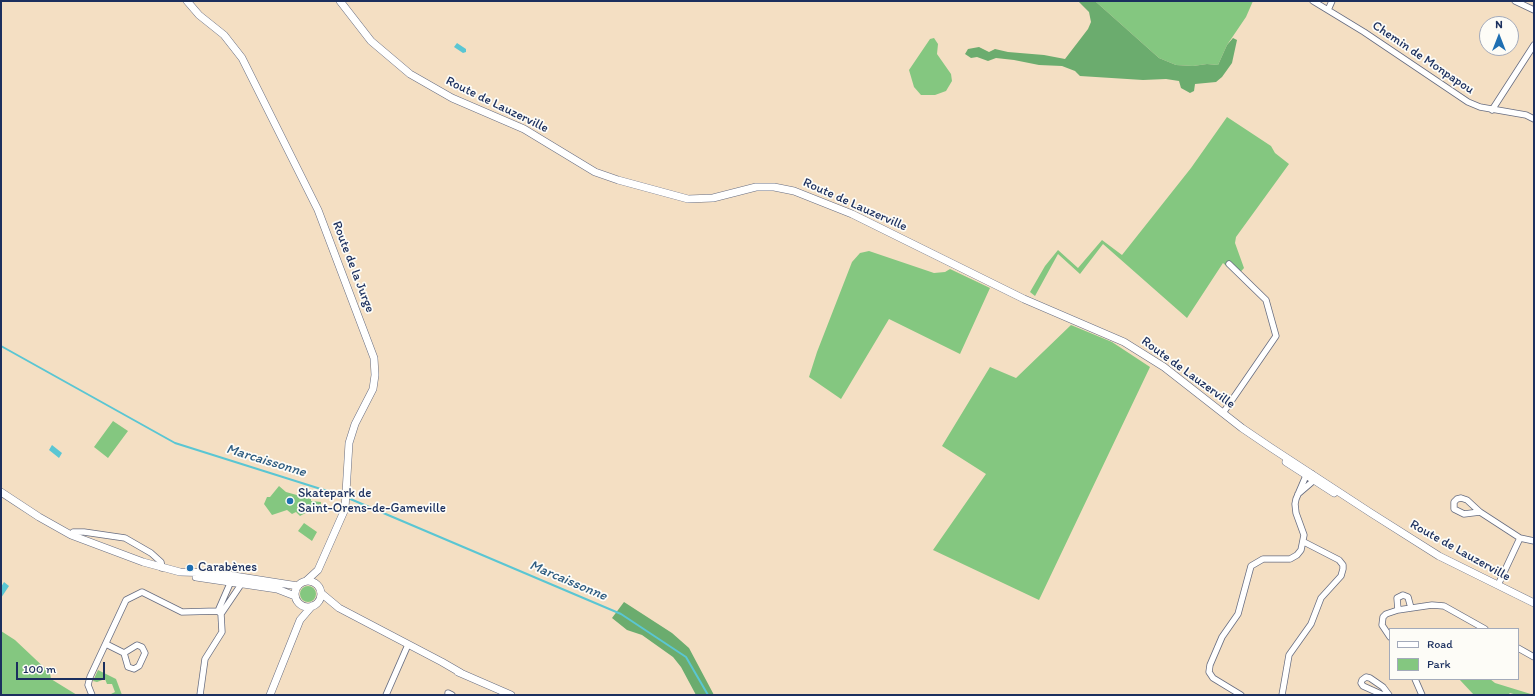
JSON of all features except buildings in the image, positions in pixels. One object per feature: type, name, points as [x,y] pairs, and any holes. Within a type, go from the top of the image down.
[{"type":"street","name":"Route de la Jurge","points":[[187,1],[199,15],[224,35],[242,58],[311,193],[370,347],[375,367],[375,381],[369,398],[355,424],[349,443],[346,504],[342,518],[318,570],[306,581]]},
{"type":"street","name":"Route de Lauzerville","points":[[340,1],[371,41],[410,74],[447,95],[524,129],[594,172],[647,189],[692,199],[713,198],[756,188],[774,187],[788,190],[831,204],[1024,299],[1124,342],[1164,367],[1223,413],[1310,477],[1356,503],[1439,556],[1534,603]]},
{"type":"street","name":"Chemin de Monpapou","points":[[1313,1],[1370,36],[1450,92],[1468,102],[1492,110],[1526,115],[1534,119]]},
{"type":"street","points":[[1328,10],[1332,1]]},
{"type":"street","points":[[1515,1],[1534,10]]},
{"type":"street","points":[[1492,110],[1534,45]]},
{"type":"street","points":[[1223,413],[1276,336],[1266,300],[1229,264]]},
{"type":"street","points":[[1241,695],[1214,678],[1209,668],[1222,637],[1238,614],[1249,570],[1253,564],[1260,559],[1293,558],[1299,553],[1304,542],[1303,528],[1295,508],[1298,494],[1310,477]]},
{"type":"street","points":[[1298,494],[1310,477]]},
{"type":"street","points":[[1,492],[39,518],[71,535],[143,562],[180,572],[215,573],[242,584],[277,589],[297,600],[302,606],[326,604],[339,608],[407,647],[511,695]]},
{"type":"street","points":[[1480,512],[1520,538],[1534,541]]},
{"type":"street","points":[[71,535],[73,532],[84,532],[125,538],[151,552],[161,562],[162,568]]},
{"type":"street","points":[[1498,585],[1520,538]]},
{"type":"street","points":[[1282,695],[1289,655],[1311,624],[1321,598],[1341,576],[1343,569],[1339,560],[1304,542]]},
{"type":"street","name":"Route de la Jurge","points":[[318,570],[320,590]]},
{"type":"street","points":[[232,580],[298,586],[306,581],[311,581],[339,608]]},
{"type":"street","points":[[200,695],[205,659],[222,632],[220,613],[232,580]]},
{"type":"street","points":[[220,613],[242,584]]},
{"type":"street","points":[[298,586],[297,600],[300,620]]},
{"type":"street","points":[[270,695],[300,620],[320,600],[320,590]]},
{"type":"street","points":[[92,695],[88,685],[90,677],[126,600],[142,592],[182,612],[220,613]]},
{"type":"street","points":[[1398,610],[1397,598],[1403,595],[1408,597],[1411,608]]},
{"type":"street","points":[[1389,636],[1384,629],[1382,621],[1386,614],[1398,610],[1432,605],[1444,606],[1483,628]]},
{"type":"street","points":[[378,630],[461,673]]},
{"type":"street","points":[[106,644],[124,653]]},
{"type":"street","points":[[386,695],[407,647]]},
{"type":"street","points":[[1519,649],[1534,657]]},
{"type":"street","points":[[1383,695],[1363,686],[1361,683],[1362,680],[1366,677],[1370,678],[1383,687],[1389,695]]},
{"type":"street","points":[[1415,680],[1422,695]]},
{"type":"street","points":[[448,695],[448,693],[452,695]]},
{"type":"green space","points":[[1078,1],[1095,1],[1159,58],[1176,65],[1218,65],[1227,45],[1233,38],[1237,40],[1232,63],[1222,77],[1216,82],[1195,84],[1194,91],[1190,93],[1181,88],[1179,81],[1166,79],[1143,80],[1080,76],[1075,71],[1062,66],[1039,65],[996,58],[988,61],[977,57],[971,58],[965,54],[968,49],[979,47],[989,52],[995,49],[1065,59],[1088,29],[1091,22],[1089,12]]},
{"type":"green space","points":[[1095,1],[1253,1],[1246,17],[1227,45],[1218,65],[1207,64],[1193,66],[1176,65],[1159,58]]},
{"type":"green space","points":[[934,38],[938,44],[937,54],[951,74],[952,81],[946,91],[935,95],[921,95],[914,87],[909,70],[930,39]]},
{"type":"green space","points":[[1227,117],[1271,146],[1275,153],[1289,164],[1236,237],[1235,243],[1244,268],[1237,276],[1223,263],[1187,318],[1103,244],[1080,274],[1058,254],[1035,296],[1030,292],[1045,266],[1058,250],[1078,268],[1102,240],[1122,255],[1191,168]]},
{"type":"green space","points":[[869,251],[934,273],[945,272],[950,269],[990,288],[960,354],[889,319],[841,399],[809,377],[817,352],[852,262],[860,253]]},
{"type":"green space","points":[[1071,325],[1112,342],[1150,367],[1039,600],[933,550],[986,474],[942,446],[990,367],[1016,378]]},
{"type":"green space","points":[[113,421],[128,431],[108,458],[94,447]]},
{"type":"green space","name":"Skatepark de Saint-Orens-de-Gameville","points":[[279,486],[286,492],[311,499],[311,501],[321,502],[321,507],[314,509],[310,507],[311,510],[300,516],[296,512],[292,514],[287,510],[272,515],[264,504],[267,497],[270,497]]},
{"type":"green space","points":[[304,523],[317,532],[312,541],[298,531]]},
{"type":"green space","points":[[305,586],[311,586],[316,591],[314,600],[311,602],[305,602],[300,597],[300,591]]},
{"type":"green space","points":[[624,602],[672,633],[689,648],[714,695],[696,695],[681,667],[673,657],[642,635],[627,630],[612,618]]},
{"type":"green space","points":[[1,631],[15,640],[50,673],[51,679],[77,695],[1,695]]},
{"type":"green space","points":[[98,670],[116,679],[122,695],[109,695],[115,692],[112,684],[107,684],[105,679],[97,682],[93,681]]},
{"type":"green space","points":[[1460,680],[1491,680],[1495,683],[1534,695],[1517,695],[1510,693],[1508,695],[1474,695]]},
{"type":"water","points":[[457,43],[466,49],[466,52],[463,53],[454,47]]},
{"type":"water","points":[[52,445],[62,453],[59,458],[49,450]]},
{"type":"water","points":[[4,582],[9,586],[1,598],[1,587]]},
{"type":"waterway","name":"Marcaissonne","points":[[1,346],[175,443],[343,496]]},
{"type":"waterway","name":"Marcaissonne","points":[[348,498],[621,614],[686,657],[708,695]]},
{"type":"place","name":"Skatepark de Saint-Orens-de-Gameville","points":[[290,501]]},
{"type":"place","name":"Carabènes","points":[[190,568]]}]
